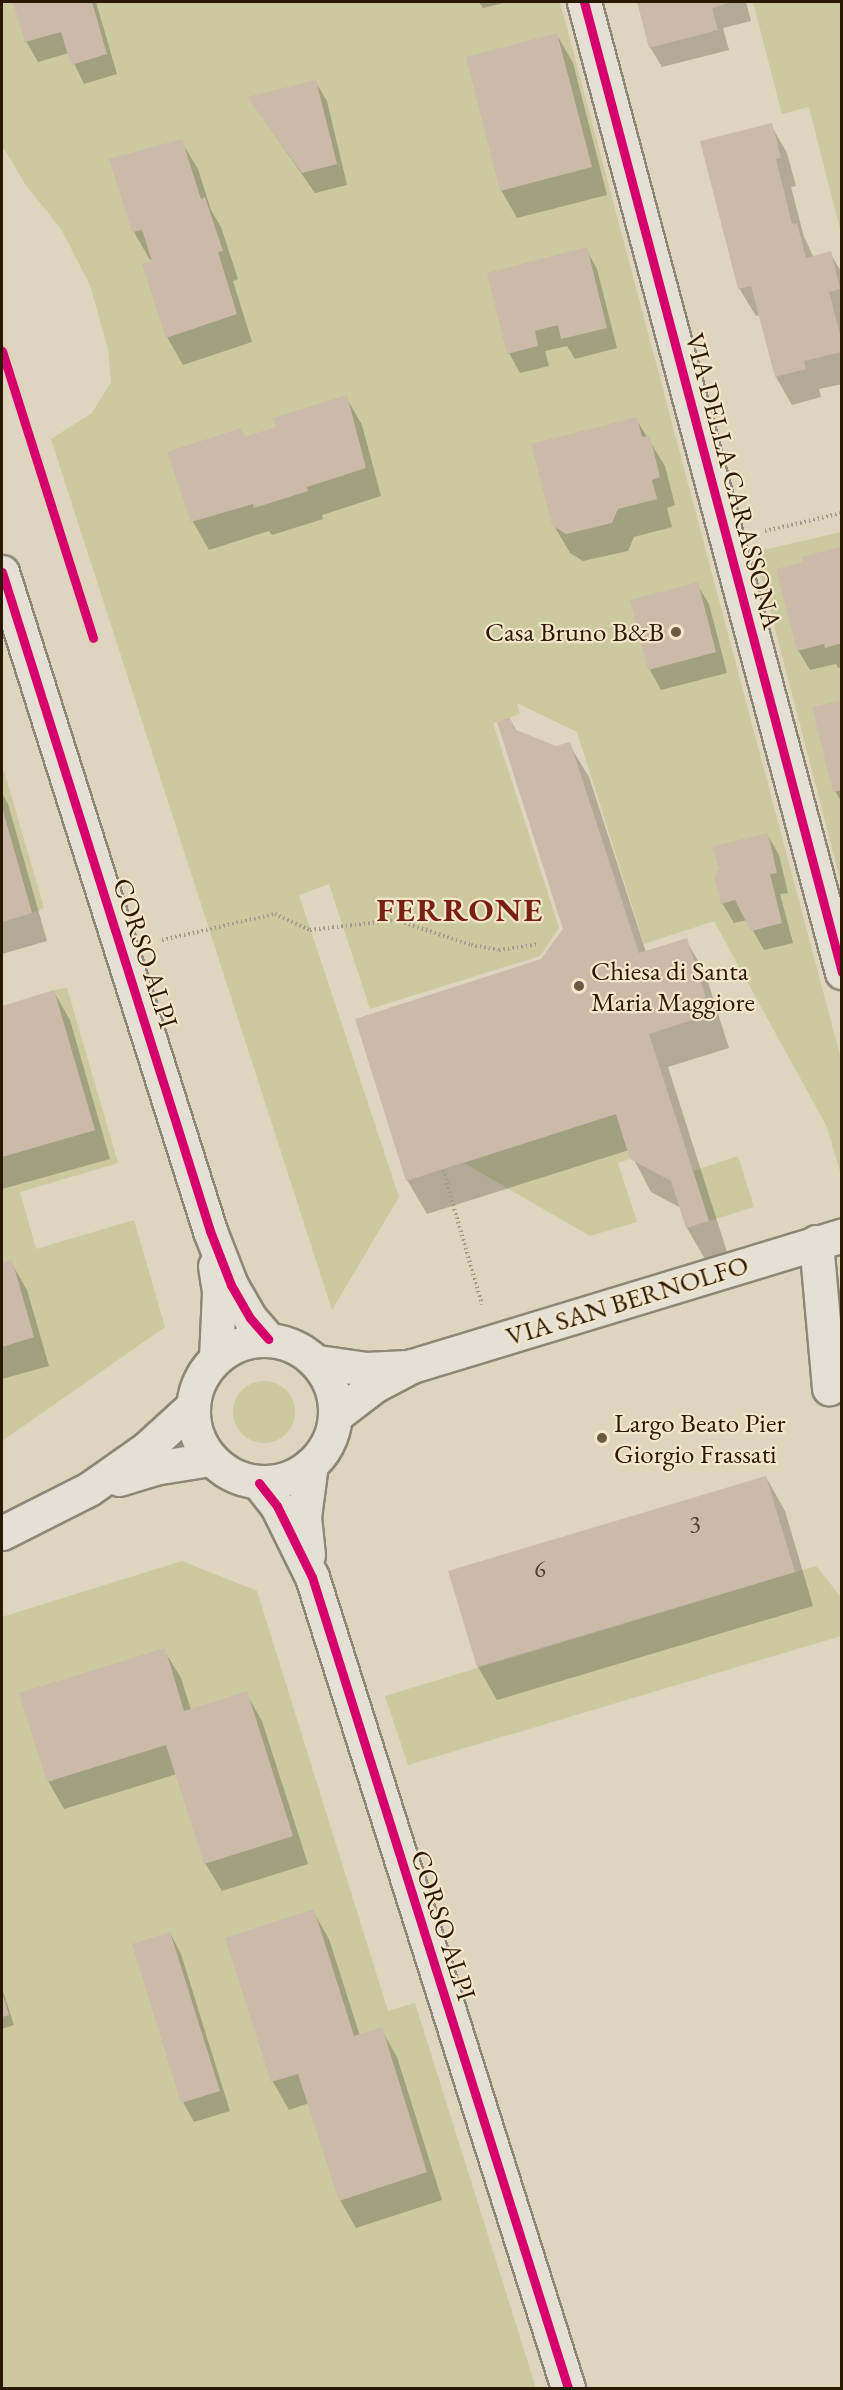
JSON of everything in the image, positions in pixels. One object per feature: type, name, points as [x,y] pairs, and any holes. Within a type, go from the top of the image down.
[{"type":"street","name":"VIA DELLA CARASSONA","points":[[584,2],[842,972]]},
{"type":"street","name":"CORSO ALPI","points":[[2,572],[210,1231],[231,1285],[250,1318],[268,1339]]},
{"type":"street","name":"CORSO ALPI","points":[[210,1231],[219,1292],[216,1357]]},
{"type":"street","name":"VIA SAN BERNOLFO","points":[[336,1415],[374,1386],[412,1366],[829,1239]]},
{"type":"street","points":[[829,1239],[829,1388]]},
{"type":"street","name":"VIA SAN BERNOLFO","points":[[268,1339],[295,1346],[318,1362],[332,1387],[336,1415],[329,1442],[311,1464],[287,1479],[259,1483],[232,1476],[210,1459],[195,1434],[192,1407],[199,1380],[216,1357],[240,1343],[268,1339]]},
{"type":"street","name":"VIA SAN BERNOLFO","points":[[318,1362],[366,1369],[412,1366]]},
{"type":"street","points":[[2,1533],[89,1489],[146,1449],[192,1407]]},
{"type":"street","points":[[89,1489],[154,1468],[210,1459]]},
{"type":"street","name":"CORSO ALPI","points":[[311,1464],[304,1517],[312,1577]]},
{"type":"street","name":"CORSO ALPI","points":[[259,1483],[277,1506],[312,1577],[568,2388]]},
{"type":"path","points":[[726,539],[842,513]]},
{"type":"path","points":[[120,948],[275,914],[310,930],[396,920],[471,945],[499,950],[539,944]]},
{"type":"path","points":[[443,1170],[483,1307]]},
{"type":"shaded area","points":[[2,2],[560,2],[841,1059],[841,1175],[827,1127],[714,921],[644,944],[577,732],[517,703],[520,714],[493,723],[559,928],[540,956],[370,1009],[329,884],[299,895],[399,1197],[332,1310],[51,439],[92,413],[111,382],[108,349],[90,285],[61,229],[25,184],[5,150],[2,149]]},
{"type":"shaded area","points":[[753,2],[841,2],[841,233],[809,107],[782,114]]},
{"type":"shaded area","points":[[841,532],[841,882],[755,552]]},
{"type":"shaded area","points":[[4,771],[44,908],[32,913],[2,806],[2,772]]},
{"type":"shaded area","points":[[67,988],[118,1163],[20,1192],[36,1249],[134,1220],[165,1327],[2,1441],[2,1347],[34,1337],[12,1261],[2,1263],[2,1157],[95,1130],[54,990]]},
{"type":"shaded area","points":[[616,1114],[630,1159],[618,1163],[637,1222],[590,1236],[464,1163]]},
{"type":"shaded area","points":[[738,1156],[754,1207],[709,1221],[693,1171]]},
{"type":"shaded area","points":[[264,1381],[281,1386],[286,1390],[290,1395],[295,1412],[290,1429],[286,1434],[281,1438],[264,1443],[247,1438],[242,1434],[238,1429],[233,1412],[238,1395],[242,1390],[247,1386]]},
{"type":"shaded area","points":[[182,1561],[257,1591],[388,2011],[415,2003],[536,2388],[2,2388],[2,1617]]},
{"type":"shaded area","points":[[816,1566],[841,1597],[841,1636],[408,1765],[385,1696]]},
{"type":"building","points":[[13,2],[92,2],[107,54],[71,65],[61,32],[25,42]]},
{"type":"building","points":[[637,2],[733,2],[712,8],[718,30],[649,48]]},
{"type":"building","points":[[557,33],[592,167],[500,191],[466,57]]},
{"type":"building","points":[[316,80],[337,164],[302,173],[247,97]]},
{"type":"building","points":[[772,123],[781,158],[776,159],[792,224],[797,223],[806,258],[831,251],[840,289],[829,292],[842,341],[842,352],[804,361],[806,369],[775,377],[751,286],[738,289],[700,141]]},
{"type":"building","points":[[182,139],[201,199],[205,197],[223,251],[218,252],[237,314],[166,338],[142,264],[152,261],[142,230],[132,232],[109,159]]},
{"type":"building","points":[[587,247],[607,328],[561,339],[558,325],[535,331],[538,346],[507,354],[487,273]]},
{"type":"building","points":[[347,395],[366,468],[307,487],[308,491],[254,508],[253,504],[191,522],[167,452],[241,428],[245,437],[276,427],[273,418]]},
{"type":"building","points":[[637,417],[642,437],[650,436],[660,477],[652,480],[657,499],[618,509],[612,523],[566,534],[552,525],[531,444]]},
{"type":"building","points":[[842,546],[842,643],[825,648],[824,644],[797,651],[776,569],[803,562],[802,557]]},
{"type":"building","points":[[698,582],[716,652],[648,670],[630,600]]},
{"type":"building","points":[[842,700],[842,790],[833,792],[812,707]]},
{"type":"building","name":"Chiesa di Santa Maria Maggiore","points":[[510,717],[514,729],[556,746],[570,742],[639,953],[687,938],[711,1014],[649,1034],[709,1221],[686,1228],[671,1181],[630,1159],[616,1114],[406,1181],[355,1019],[541,959],[563,929],[497,722]]},
{"type":"building","points":[[2,808],[32,913],[2,922]]},
{"type":"building","points":[[768,833],[777,873],[770,874],[782,923],[751,931],[735,900],[721,904],[714,876],[717,875],[716,870],[719,870],[713,846]]},
{"type":"building","points":[[54,990],[95,1130],[2,1157],[2,1006]]},
{"type":"building","points":[[12,1260],[34,1337],[2,1347],[2,1263]]},
{"type":"building","points":[[766,1476],[795,1572],[477,1667],[448,1571]]},
{"type":"building","points":[[165,1648],[184,1711],[247,1691],[293,1836],[204,1864],[166,1745],[47,1782],[19,1693]]},
{"type":"building","points":[[314,1909],[354,2036],[382,2027],[427,2172],[339,2201],[298,2074],[271,2082],[225,1938]]},
{"type":"building","points":[[170,1932],[220,2091],[181,2103],[132,1944]]},
{"type":"building","points":[[2,1992],[9,2015],[2,2017]]},
{"type":"cycle path","points":[[584,2],[842,972]]},
{"type":"cycle path","points":[[2,351],[93,638]]},
{"type":"cycle path","points":[[2,572],[210,1231],[231,1285],[250,1318],[268,1339]]},
{"type":"cycle path","points":[[259,1483],[277,1506],[312,1577],[568,2388]]},
{"type":"place","name":"Casa Bruno B&B","points":[[676,632]]},
{"type":"place","name":"Chiesa di Santa Maria Maggiore","points":[[579,986]]},
{"type":"place","name":"Largo Beato Pier Giorgio Frassati","points":[[602,1438]]},
{"type":"district","name":"FERRONE","points":[[460,910]]}]
